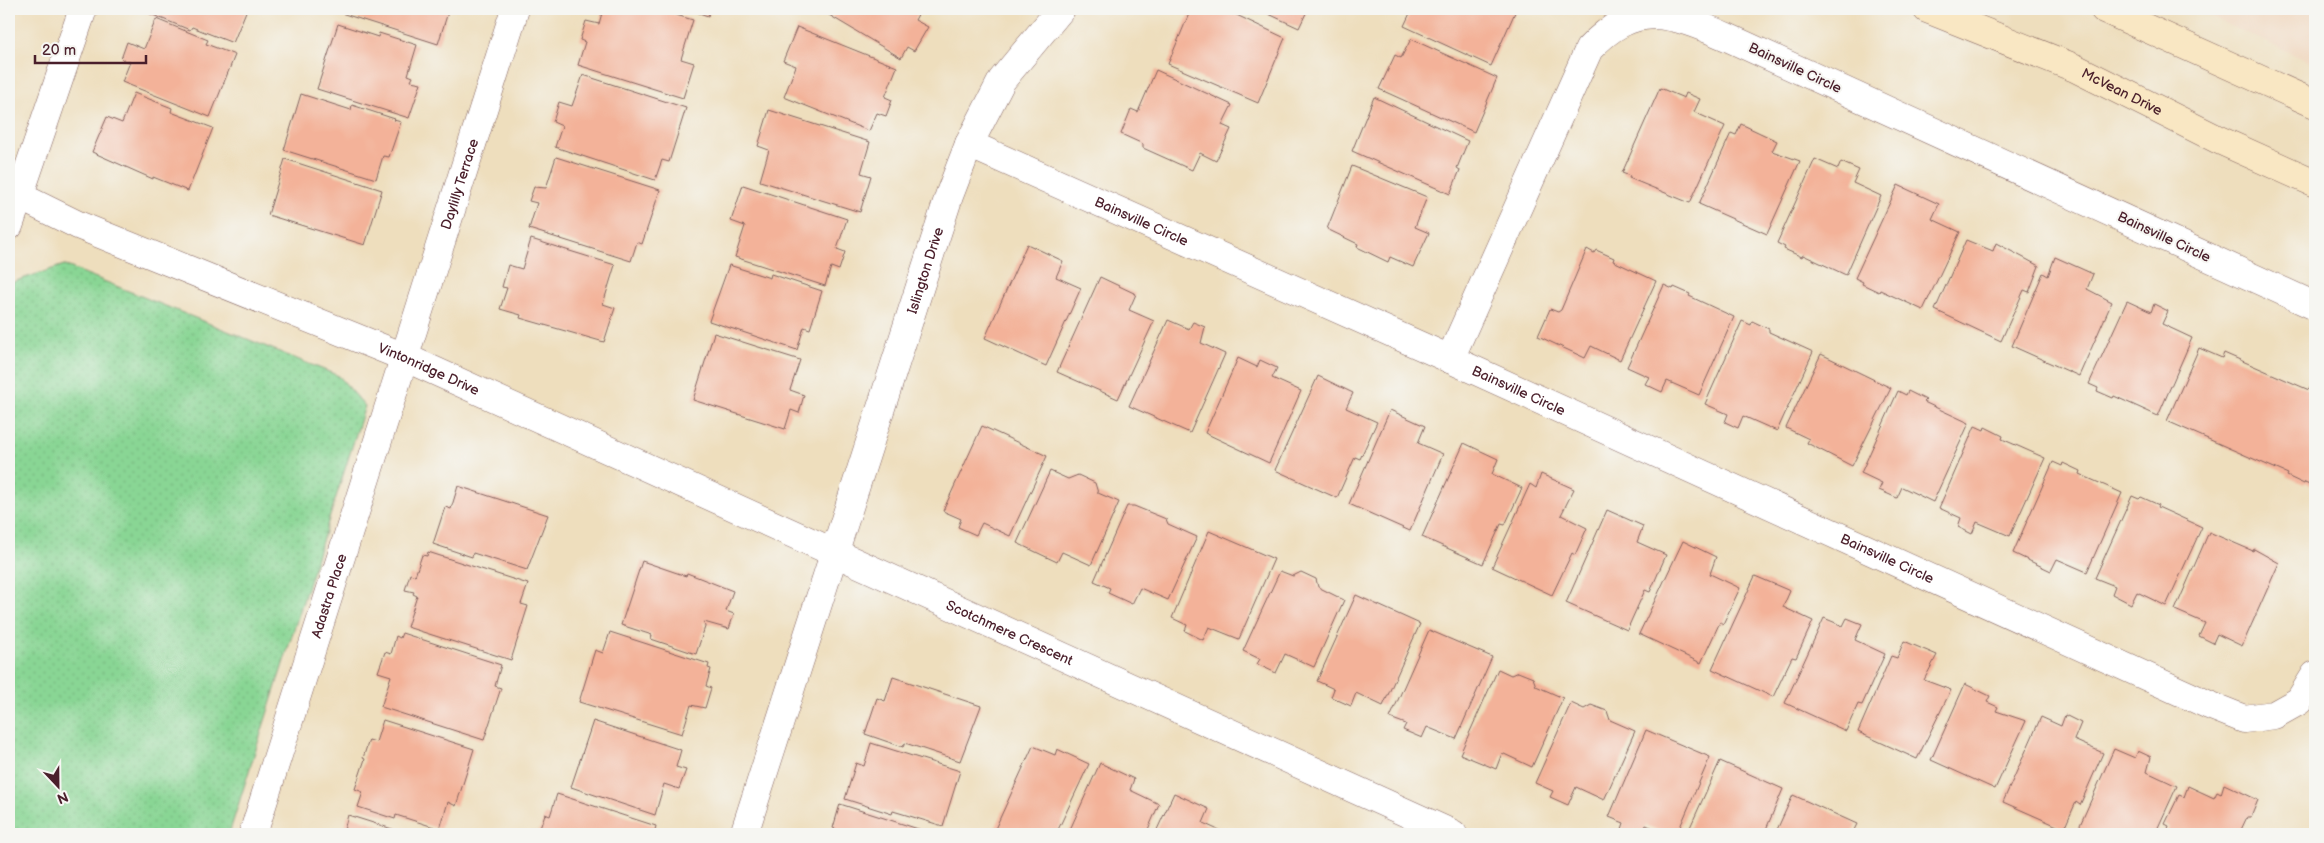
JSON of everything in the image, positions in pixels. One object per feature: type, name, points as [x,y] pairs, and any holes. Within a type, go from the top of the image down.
[{"type":"main road","name":"McVean Drive","points":[[1927,9],[2076,68],[2217,139],[2315,183]]},
{"type":"main road","points":[[2104,9],[2315,104]]},
{"type":"street","points":[[9,226],[14,194],[83,9]]},
{"type":"street","name":"Daylilly Terrace","points":[[404,357],[515,9]]},
{"type":"street","name":"Islington Drive","points":[[833,554],[949,196],[969,144],[1002,80],[1061,9]]},
{"type":"street","name":"Bainsville Circle","points":[[1450,359],[1589,48],[1602,32],[1616,21],[1636,13],[1659,11],[1688,20],[1727,37],[2315,306]]},
{"type":"street","name":"Bainsville Circle","points":[[969,144],[1450,359],[2244,719],[2274,715],[2299,701],[2315,675]]},
{"type":"street","name":"Vintonridge Drive","points":[[14,194],[78,225],[404,357],[833,554]]},
{"type":"street","name":"Adastra Place","points":[[254,834],[404,357]]},
{"type":"street","points":[[744,834],[833,554]]},
{"type":"street","name":"Scotchmere Crescent","points":[[833,554],[1453,834]]},
{"type":"shaded area","points":[[2193,9],[2315,9],[2315,64]]},
{"type":"green space","points":[[64,265],[339,376],[365,406],[229,834],[9,834],[9,294],[13,282]]},
{"type":"building","points":[[150,9],[247,9],[233,43],[192,27],[190,30],[148,13]]},
{"type":"building","points":[[339,9],[449,9],[438,44],[338,12]]},
{"type":"building","points":[[603,9],[656,9],[693,20],[681,59],[694,63],[683,98],[578,65],[585,42],[580,40],[586,21],[599,24]]},
{"type":"building","points":[[687,9],[710,9],[708,16]]},
{"type":"building","points":[[819,9],[921,9],[915,20],[928,27],[914,51],[907,47],[901,58]]},
{"type":"building","points":[[1191,9],[1224,9],[1285,38],[1258,103],[1168,64]]},
{"type":"building","points":[[1258,9],[1308,9],[1299,28]]},
{"type":"building","points":[[1412,9],[1516,10],[1491,66],[1404,26]]},
{"type":"building","points":[[156,19],[208,40],[206,44],[235,55],[210,117],[122,82],[130,62],[121,59],[127,42],[144,49]]},
{"type":"building","points":[[338,24],[378,37],[379,33],[417,45],[408,75],[413,77],[411,81],[421,83],[409,118],[317,89]]},
{"type":"building","points":[[797,27],[897,67],[885,97],[892,100],[886,116],[877,113],[869,131],[784,97],[796,66],[783,61]]},
{"type":"building","points":[[1411,39],[1497,78],[1474,132],[1379,89],[1395,55],[1401,58]]},
{"type":"building","points":[[1156,70],[1232,105],[1222,125],[1231,129],[1216,161],[1200,153],[1192,170],[1143,148],[1143,144],[1121,134],[1131,109],[1138,112]]},
{"type":"building","points":[[583,75],[686,108],[669,162],[662,160],[655,180],[555,147],[562,126],[553,122],[559,102],[572,106]]},
{"type":"building","points":[[1660,88],[1684,98],[1686,93],[1700,99],[1694,112],[1725,126],[1690,203],[1629,178],[1630,176],[1622,173]]},
{"type":"building","points":[[134,93],[172,108],[171,112],[213,128],[188,191],[153,177],[153,179],[92,152],[107,117],[122,123]]},
{"type":"building","points":[[301,94],[351,110],[352,105],[401,122],[389,157],[383,156],[376,179],[284,150]]},
{"type":"building","points":[[1374,97],[1468,141],[1457,168],[1460,170],[1450,194],[1352,151]]},
{"type":"building","points":[[769,110],[870,142],[861,173],[871,176],[860,212],[760,181],[769,150],[758,146]]},
{"type":"building","points":[[1741,124],[1777,141],[1772,151],[1800,161],[1767,234],[1699,204],[1731,133],[1736,135]]},
{"type":"building","points":[[556,157],[660,190],[642,244],[637,242],[631,261],[529,229],[537,203],[529,201],[534,187],[546,188]]},
{"type":"building","points":[[285,159],[382,190],[365,245],[268,215]]},
{"type":"building","points":[[1815,159],[1838,169],[1841,162],[1859,170],[1853,183],[1881,196],[1846,275],[1803,255],[1802,257],[1784,249],[1785,247],[1777,243]]},
{"type":"building","points":[[1352,166],[1427,197],[1415,227],[1429,233],[1413,267],[1390,257],[1388,262],[1357,247],[1358,244],[1327,229]]},
{"type":"building","points":[[743,185],[847,219],[837,249],[845,252],[839,270],[831,267],[825,286],[735,257],[745,226],[731,221]]},
{"type":"building","points":[[1898,185],[1939,204],[1932,219],[1960,232],[1923,310],[1880,290],[1879,292],[1862,284],[1863,282],[1855,278]]},
{"type":"building","points":[[531,239],[615,265],[603,304],[615,308],[604,342],[520,318],[521,315],[500,309],[507,288],[502,287],[508,265],[522,269]]},
{"type":"building","points":[[1966,240],[1993,251],[1996,243],[2039,266],[2029,292],[2024,290],[2001,341],[1935,310]]},
{"type":"building","points":[[1027,244],[1063,261],[1056,277],[1081,288],[1046,366],[985,338]]},
{"type":"building","points":[[1587,249],[1594,253],[1596,250],[1614,258],[1613,261],[1656,281],[1620,360],[1591,346],[1585,358],[1538,336],[1550,309],[1558,312],[1561,310]]},
{"type":"building","points":[[2055,257],[2093,274],[2087,289],[2112,302],[2079,376],[2012,346],[2043,273],[2048,276]]},
{"type":"building","points":[[729,265],[770,278],[771,274],[822,291],[810,329],[804,327],[797,350],[709,321]]},
{"type":"building","points":[[1100,277],[1136,294],[1129,310],[1154,321],[1118,399],[1057,372]]},
{"type":"building","points":[[1664,285],[1690,294],[1689,296],[1734,317],[1699,395],[1667,381],[1662,392],[1645,384],[1649,377],[1627,367]]},
{"type":"building","points":[[2127,301],[2151,312],[2154,304],[2168,311],[2162,324],[2192,338],[2158,416],[2114,396],[2113,398],[2097,391],[2098,388],[2089,384]]},
{"type":"building","points":[[1168,320],[1189,329],[1193,322],[1205,327],[1201,343],[1225,354],[1190,433],[1129,406]]},
{"type":"building","points":[[1742,321],[1751,325],[1752,321],[1769,329],[1769,332],[1813,352],[1777,431],[1743,416],[1738,428],[1725,422],[1728,414],[1705,404]]},
{"type":"building","points":[[714,333],[800,360],[790,390],[804,395],[799,413],[791,410],[785,429],[693,400]]},
{"type":"building","points":[[2199,348],[2222,358],[2224,353],[2309,390],[2315,377],[2314,486],[2305,482],[2304,484],[2287,476],[2288,474],[2167,421]]},
{"type":"building","points":[[1821,354],[1891,388],[1852,466],[1807,443],[1809,439],[1786,428]]},
{"type":"building","points":[[1238,358],[1257,367],[1260,360],[1277,368],[1272,378],[1301,391],[1269,463],[1205,433]]},
{"type":"building","points":[[1318,376],[1353,393],[1346,408],[1377,422],[1360,459],[1355,457],[1337,498],[1275,470]]},
{"type":"building","points":[[1898,391],[1906,395],[1908,391],[1926,400],[1924,402],[1969,423],[1933,502],[1902,487],[1897,498],[1879,490],[1882,483],[1861,473]]},
{"type":"building","points":[[1390,410],[1425,426],[1418,443],[1443,454],[1410,531],[1349,504]]},
{"type":"building","points":[[982,426],[1047,456],[1010,536],[982,523],[976,535],[958,527],[961,519],[943,511]]},
{"type":"building","points":[[1975,426],[1984,430],[1985,427],[2003,436],[2002,439],[2045,458],[2010,536],[1977,522],[1972,534],[1958,527],[1961,518],[1939,508]]},
{"type":"building","points":[[1464,443],[1498,459],[1492,474],[1522,488],[1505,525],[1501,524],[1483,564],[1422,537]]},
{"type":"building","points":[[2053,462],[2062,466],[2063,463],[2080,471],[2079,474],[2122,493],[2087,572],[2057,559],[2051,571],[2013,553]]},
{"type":"building","points":[[1050,471],[1068,479],[1078,475],[1095,483],[1098,493],[1119,502],[1091,565],[1062,552],[1057,562],[1017,543]]},
{"type":"building","points":[[1541,474],[1574,489],[1561,515],[1587,528],[1575,555],[1572,553],[1552,595],[1492,567],[1530,484],[1536,488]]},
{"type":"building","points":[[458,486],[548,515],[527,570],[473,553],[472,557],[433,544],[445,507],[451,509]]},
{"type":"building","points":[[2132,496],[2139,499],[2141,497],[2202,527],[2166,606],[2137,592],[2131,604],[2112,594],[2115,586],[2095,578]]},
{"type":"building","points":[[1127,506],[1134,506],[1166,519],[1168,524],[1197,537],[1168,600],[1140,588],[1132,604],[1108,593],[1110,588],[1094,581]]},
{"type":"building","points":[[1607,510],[1643,526],[1637,542],[1666,555],[1650,592],[1645,590],[1627,630],[1566,603]]},
{"type":"building","points":[[1209,531],[1274,559],[1239,639],[1209,627],[1203,640],[1185,631],[1187,625],[1172,618]]},
{"type":"building","points":[[2209,532],[2253,551],[2254,549],[2279,563],[2242,646],[2217,634],[2213,643],[2199,636],[2205,623],[2175,610]]},
{"type":"building","points":[[1683,541],[1716,557],[1710,574],[1740,588],[1723,624],[1720,622],[1701,663],[1639,634]]},
{"type":"building","points":[[428,552],[528,584],[521,604],[528,606],[511,660],[407,627],[417,596],[413,594],[414,592],[405,590],[410,574],[415,576],[422,555],[427,556]]},
{"type":"building","points":[[642,561],[686,576],[687,573],[733,591],[726,611],[734,614],[729,629],[704,622],[705,627],[696,654],[651,639],[652,635],[621,625]]},
{"type":"building","points":[[1280,571],[1293,576],[1301,572],[1316,579],[1318,587],[1344,600],[1314,667],[1285,654],[1276,673],[1257,664],[1260,659],[1243,651]]},
{"type":"building","points":[[1755,576],[1790,591],[1783,607],[1813,621],[1796,658],[1792,657],[1773,697],[1712,669]]},
{"type":"building","points":[[1356,595],[1420,624],[1383,706],[1356,693],[1351,706],[1331,697],[1334,689],[1317,681]]},
{"type":"building","points":[[1824,618],[1843,626],[1847,618],[1862,624],[1855,640],[1885,654],[1862,705],[1858,704],[1846,731],[1785,703]]},
{"type":"building","points":[[1429,630],[1492,657],[1456,739],[1427,727],[1422,738],[1403,730],[1406,724],[1390,718]]},
{"type":"building","points":[[610,632],[709,664],[708,668],[711,669],[706,686],[711,688],[705,708],[691,705],[682,734],[579,702],[595,650],[603,653]]},
{"type":"building","points":[[402,633],[501,665],[495,686],[501,688],[484,740],[381,707],[391,676],[378,672],[385,652],[391,654],[396,636],[400,638]]},
{"type":"building","points":[[1904,641],[1937,655],[1924,680],[1951,690],[1917,759],[1858,732],[1891,656],[1897,658]]},
{"type":"building","points":[[1498,669],[1511,675],[1518,672],[1533,678],[1536,686],[1563,698],[1532,767],[1502,753],[1496,769],[1460,754]]},
{"type":"building","points":[[893,677],[981,706],[960,761],[905,743],[903,747],[865,734],[877,698],[885,701]]},
{"type":"building","points":[[1965,684],[1990,696],[1987,702],[1998,707],[1996,711],[2026,721],[1995,789],[1931,760]]},
{"type":"building","points":[[1571,703],[1584,709],[1591,705],[1607,711],[1610,720],[1635,731],[1604,800],[1576,787],[1568,805],[1550,797],[1553,791],[1535,783]]},
{"type":"building","points":[[2065,715],[2081,723],[2074,740],[2103,753],[2080,805],[2076,802],[2064,829],[2003,802],[2041,717],[2061,726]]},
{"type":"building","points":[[383,720],[474,749],[456,806],[448,802],[440,829],[396,815],[395,819],[358,807],[363,792],[355,789],[365,759],[363,758],[369,740],[376,742]]},
{"type":"building","points":[[593,721],[681,750],[676,767],[686,770],[679,789],[664,784],[655,815],[571,787]]},
{"type":"building","points":[[1646,730],[1710,757],[1677,834],[1667,834],[1646,825],[1642,834],[1634,834],[1622,829],[1624,823],[1609,817]]},
{"type":"building","points":[[871,743],[960,771],[943,826],[893,811],[892,814],[845,799],[856,763],[864,766]]},
{"type":"building","points":[[1033,746],[1055,755],[1057,749],[1089,764],[1056,834],[1005,834],[995,829]]},
{"type":"building","points":[[2114,749],[2135,758],[2138,751],[2151,757],[2147,772],[2177,786],[2155,834],[2076,834]]},
{"type":"building","points":[[1720,761],[1783,789],[1764,834],[1687,834]]},
{"type":"building","points":[[1100,763],[1134,779],[1130,790],[1159,804],[1146,834],[1068,834]]},
{"type":"building","points":[[2224,784],[2258,800],[2251,817],[2247,817],[2239,834],[2166,834],[2169,826],[2165,824],[2179,795],[2184,797],[2188,786],[2214,798],[2217,792],[2221,794]]},
{"type":"building","points":[[1174,793],[1209,809],[1203,823],[1227,834],[1155,834]]},
{"type":"building","points":[[557,794],[656,826],[654,834],[538,834],[545,814],[550,816]]},
{"type":"building","points":[[1793,795],[1857,824],[1852,834],[1775,834]]},
{"type":"building","points":[[840,804],[934,834],[836,834],[838,830],[833,828]]},
{"type":"building","points":[[348,815],[408,834],[343,834]]}]
